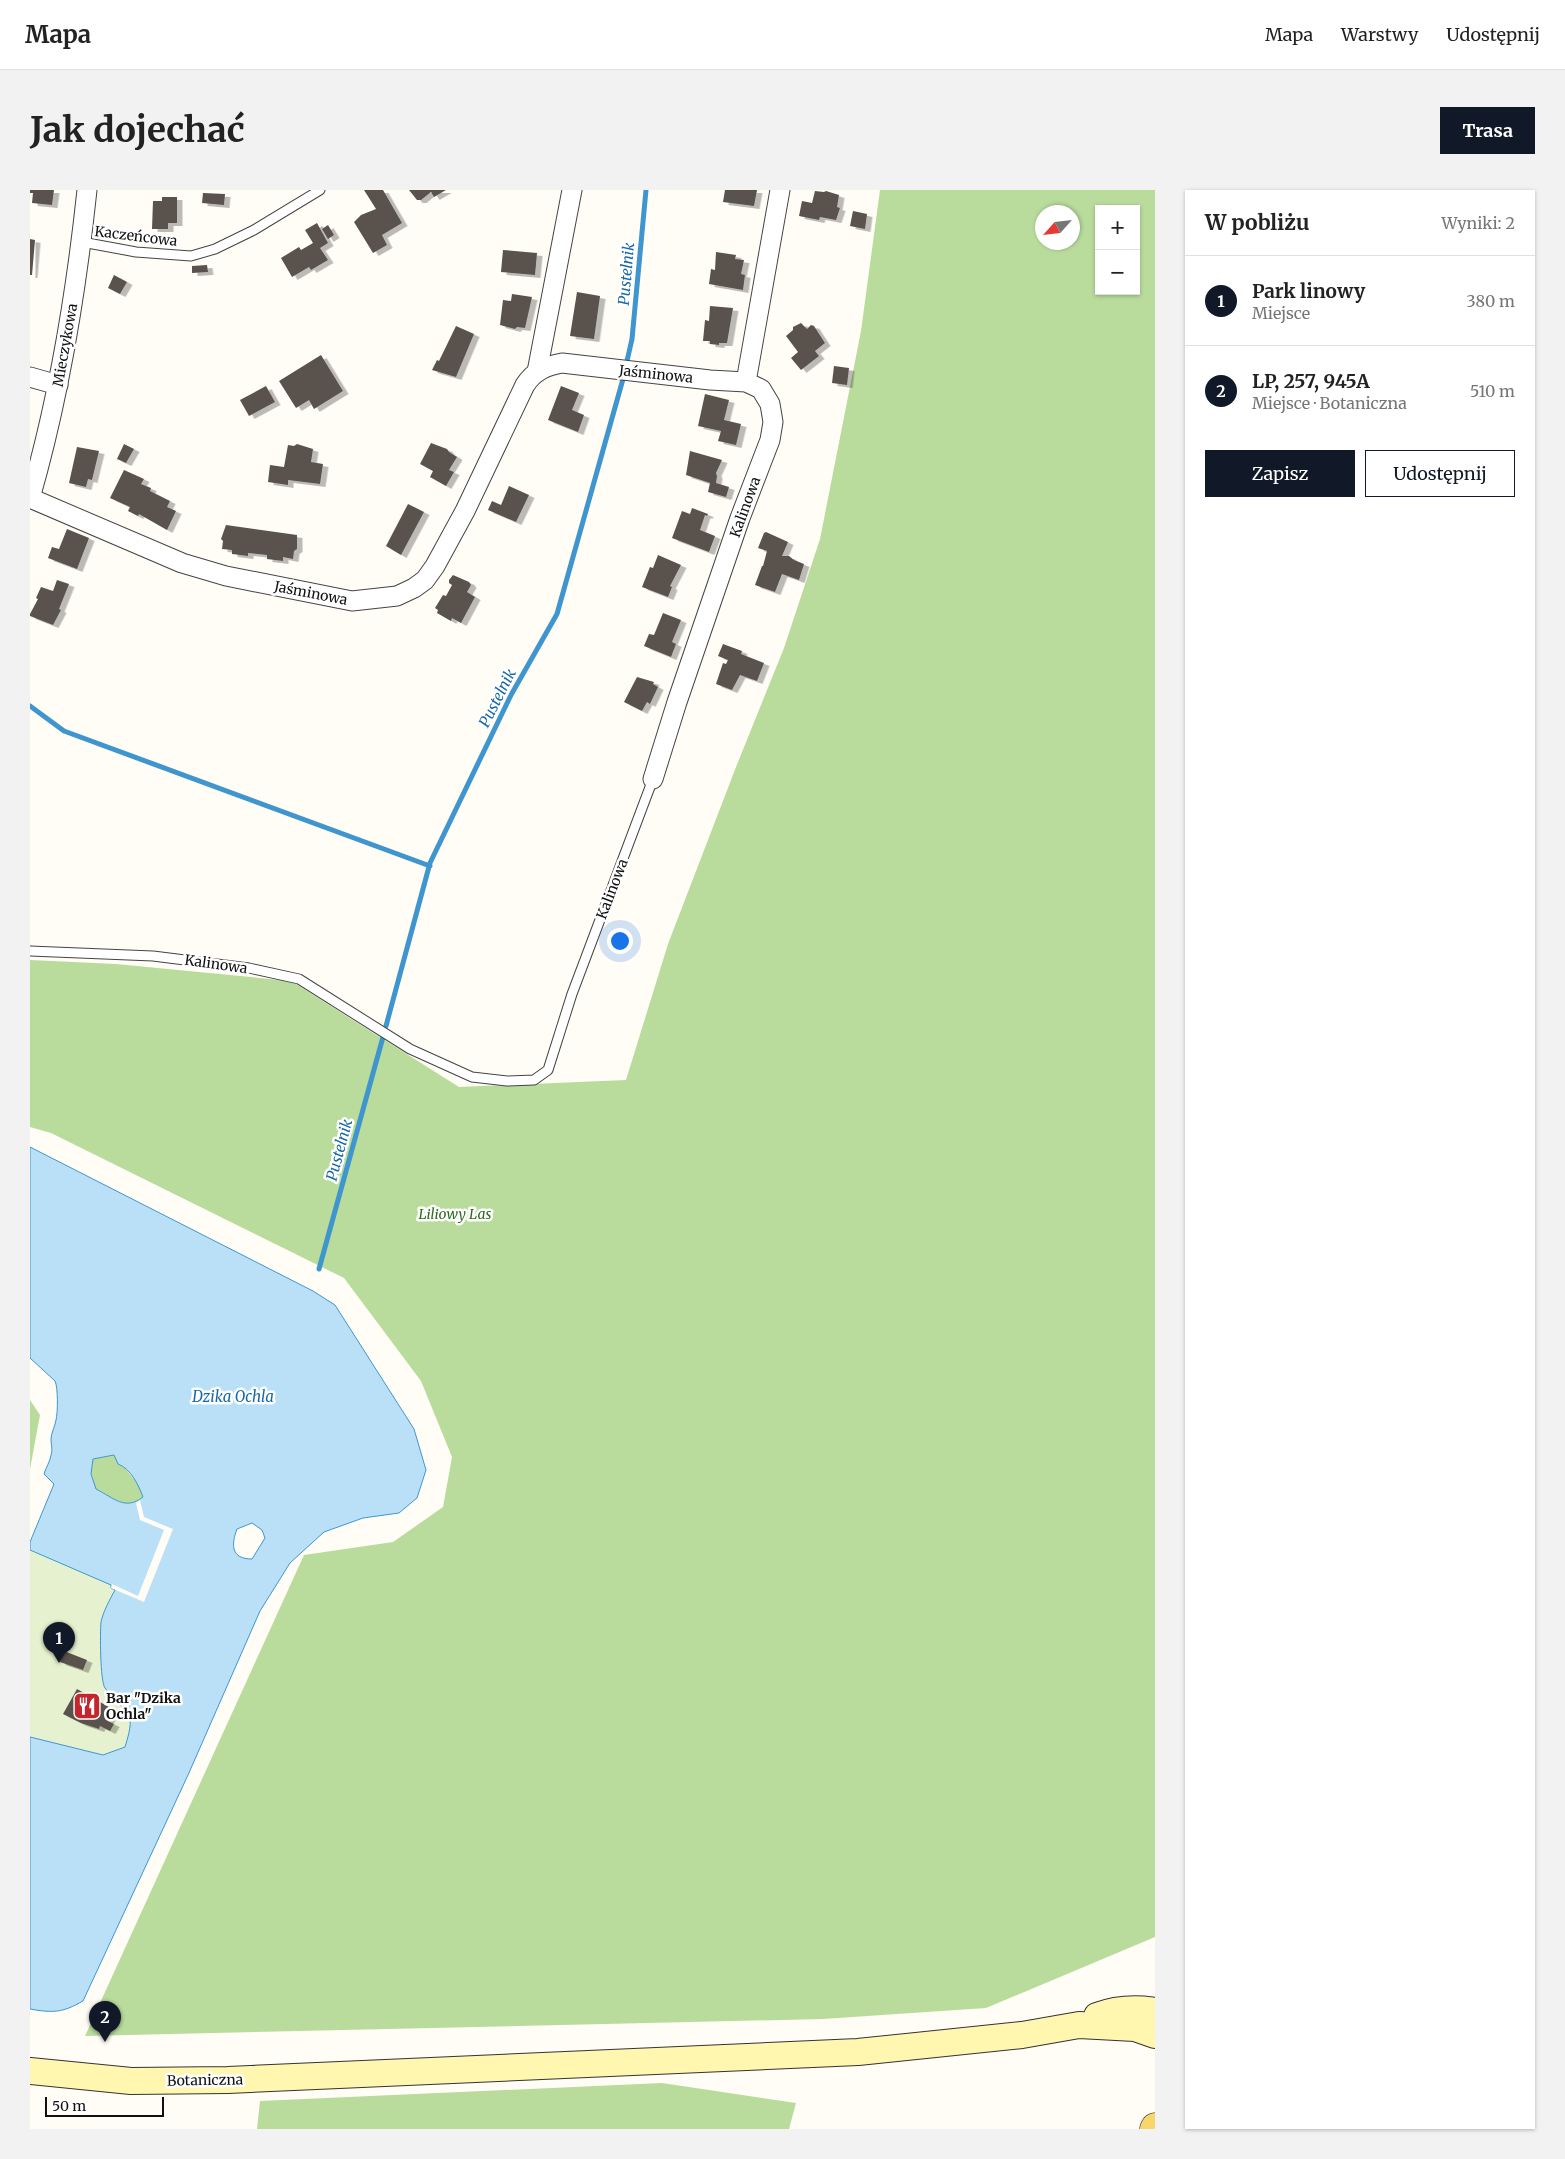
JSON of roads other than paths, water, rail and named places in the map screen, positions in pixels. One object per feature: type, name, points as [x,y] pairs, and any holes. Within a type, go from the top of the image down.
[{"type":"main road","points":[[1078,2025],[1099,2015],[1119,2011],[1143,2008],[1155,2011]]},
{"type":"main road","points":[[1078,2025],[1135,2028],[1155,2035]]},
{"type":"main road","name":"Botaniczna","points":[[30,2070],[131,2081],[228,2080],[858,2052],[1022,2035],[1078,2025]]},
{"type":"street","name":"Mieczykowa","points":[[30,498],[43,452],[58,385],[82,242],[87,190]]},
{"type":"street","name":"Jaśminowa","points":[[537,372],[572,190]]},
{"type":"street","points":[[746,382],[780,190]]},
{"type":"street","name":"Jaśminowa","points":[[30,498],[182,563],[226,576],[352,602],[397,596],[425,580],[435,566],[465,512],[531,375],[548,365],[562,363],[700,379],[746,382]]},
{"type":"street","points":[[30,377],[58,385]]},
{"type":"street","name":"Kalinowa","points":[[653,779],[677,702],[740,518],[770,440],[774,422],[770,404],[761,389],[746,382]]},
{"type":"lane","name":"Kaczeńcowa","points":[[82,242],[136,252],[191,256],[216,249],[254,230],[320,190]]},
{"type":"lane","name":"Kalinowa","points":[[30,951],[153,956],[249,968],[299,979],[410,1049],[472,1077],[508,1081],[534,1080],[548,1070],[572,994],[653,779]]},
{"type":"water","name":"Dzika Ochla","points":[[30,1147],[313,1291],[335,1305],[414,1429],[426,1470],[417,1498],[399,1513],[363,1518],[324,1532],[290,1563],[260,1611],[188,1775],[83,2001],[69,2008],[57,2011],[30,2009],[30,1737],[103,1755],[125,1747],[129,1734],[130,1718],[105,1688],[102,1676],[101,1622],[115,1590],[111,1588],[111,1585],[30,1550],[30,1542],[54,1484],[44,1474],[52,1453],[51,1437],[57,1416],[57,1388],[55,1381],[30,1358]],"holes":[[[114,1455],[118,1464],[127,1469],[139,1487],[143,1497],[137,1501],[131,1503],[120,1502],[96,1489],[91,1474],[93,1459]],[[252,1523],[262,1530],[265,1538],[252,1559],[240,1557],[234,1550],[237,1529]]]},
{"type":"waterway","name":"Pustelnik","points":[[627,361],[632,339],[646,190]]},
{"type":"waterway","name":"Pustelnik","points":[[386,1026],[430,863],[511,695],[557,614],[623,379]]},
{"type":"waterway","points":[[30,706],[64,731],[430,866]]},
{"type":"waterway","name":"Pustelnik","points":[[319,1269],[383,1037]]},
{"type":"place","name":"Park linowy","points":[[59,1663]]},
{"type":"place","name":"Bar \"Dzika Ochla\"","points":[[87,1706]]},
{"type":"place","name":"LP, 257, 945A","points":[[105,2042]]},
{"type":"park label","name":"Liliowy Las","points":[[455,1214]]}]
